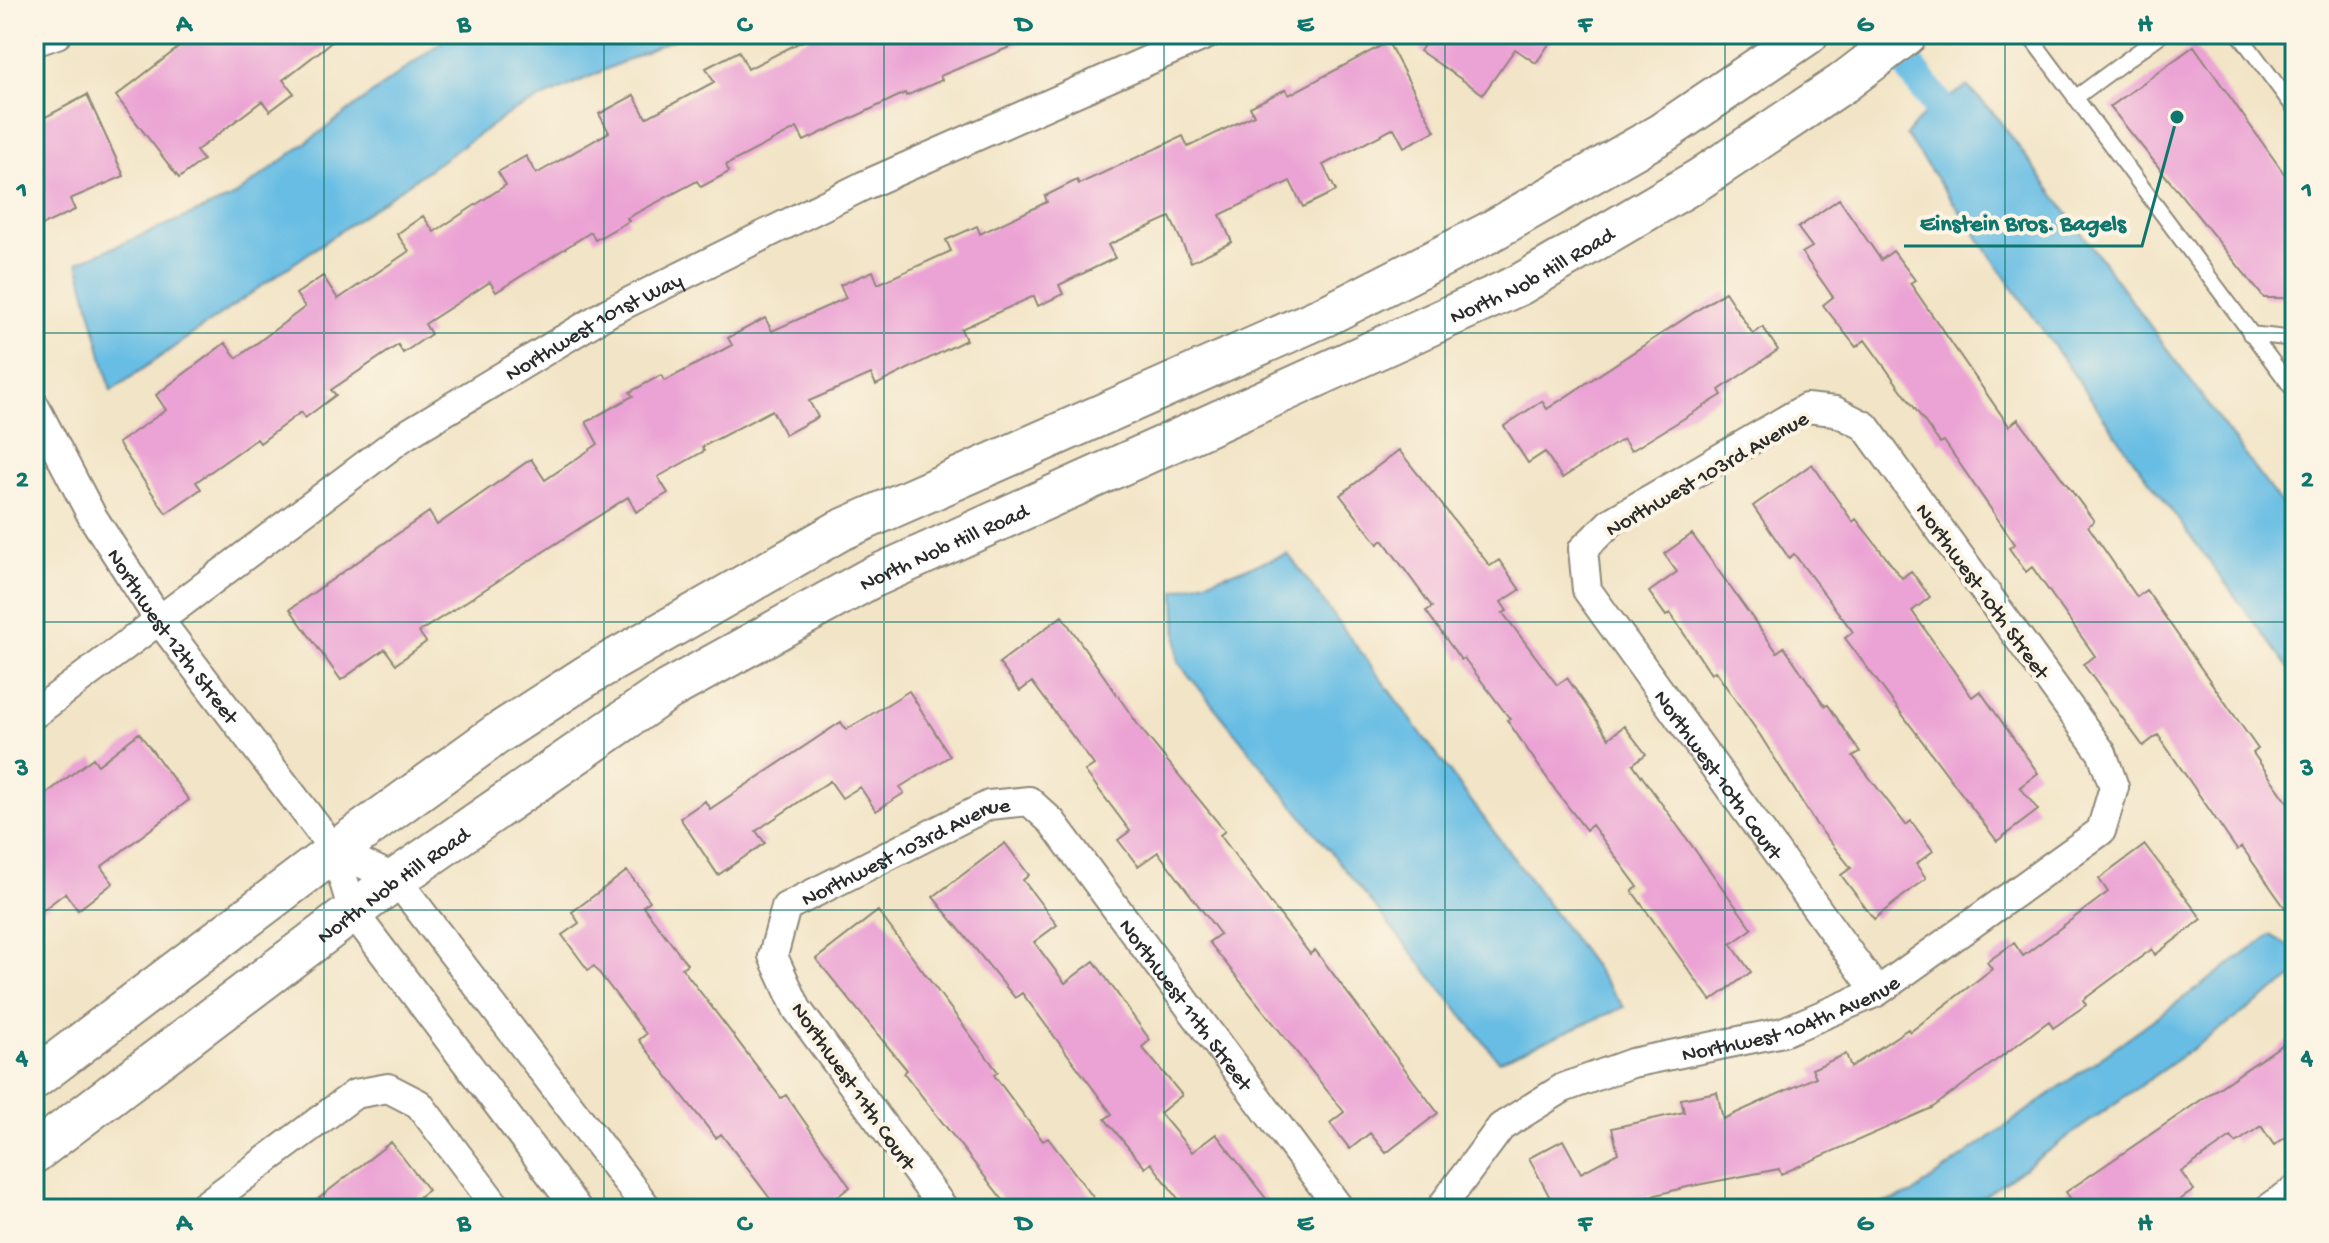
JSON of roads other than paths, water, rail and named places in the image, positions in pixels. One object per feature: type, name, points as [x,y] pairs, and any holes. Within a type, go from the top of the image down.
[{"type":"main road","points":[[34,1079],[335,851],[497,734],[588,675],[839,531],[1325,316],[1475,240],[1662,133],[1808,34]]},
{"type":"main road","name":"North Nob Hill Road","points":[[34,1153],[396,879],[668,690],[869,579],[1519,285],[1698,180],[1843,83],[1907,34]]},
{"type":"street","points":[[34,42],[57,34]]},
{"type":"street","name":"Northwest 101st Way","points":[[34,714],[404,436],[609,312],[863,186],[1208,34]]},
{"type":"street","name":"Northwest 12th Street","points":[[34,405],[92,516],[159,620],[335,851],[353,912],[577,1209]]},
{"type":"street","name":"Northwest 103rd Avenue","points":[[1583,549],[1611,522],[1806,408],[1835,411]]},
{"type":"street","name":"Northwest 10th Street","points":[[1835,411],[1865,426],[2102,753],[2114,787]]},
{"type":"street","name":"Northwest 10th Court","points":[[1583,549],[1587,590],[1877,992]]},
{"type":"street","name":"Northwest 104th Avenue","points":[[1440,1209],[1501,1127],[1563,1088],[1632,1063],[1783,1032],[1877,992],[2101,831],[2114,787]]},
{"type":"street","name":"Northwest 103rd Avenue","points":[[773,956],[786,907],[989,805],[1029,801]]},
{"type":"street","name":"Northwest 11th Street","points":[[1029,801],[1052,822],[1340,1209]]},
{"type":"street","name":"Northwest 12th Street","points":[[335,851],[396,879],[648,1209]]},
{"type":"street","name":"Northwest 11th Court","points":[[773,956],[797,1009],[944,1209]]},
{"type":"street","points":[[200,1209],[355,1094],[388,1088],[419,1104],[498,1209]]},
{"type":"street","points":[[2268,1209],[2295,1190]]},
{"type":"lane","points":[[2028,34],[2295,392]]},
{"type":"lane","points":[[2075,98],[2162,34]]},
{"type":"lane","points":[[2239,34],[2295,109]]},
{"type":"lane","points":[[2250,334],[2295,339]]},
{"type":"water","points":[[452,34],[685,34],[511,112],[111,391],[78,262],[233,197]]},
{"type":"water","points":[[1967,86],[1996,116],[2295,523],[2295,677],[2131,456],[1906,135],[1924,114]]},
{"type":"water","points":[[1288,554],[1624,1007],[1499,1061],[1178,662],[1175,591]]},
{"type":"water","points":[[2271,935],[2295,950],[2295,976],[1966,1209],[1866,1209],[1911,1194]]},
{"type":"waterway","points":[[1886,34],[1964,141]]},
{"type":"place","name":"Einstein Bros. Bagels","points":[[2177,117]]}]
